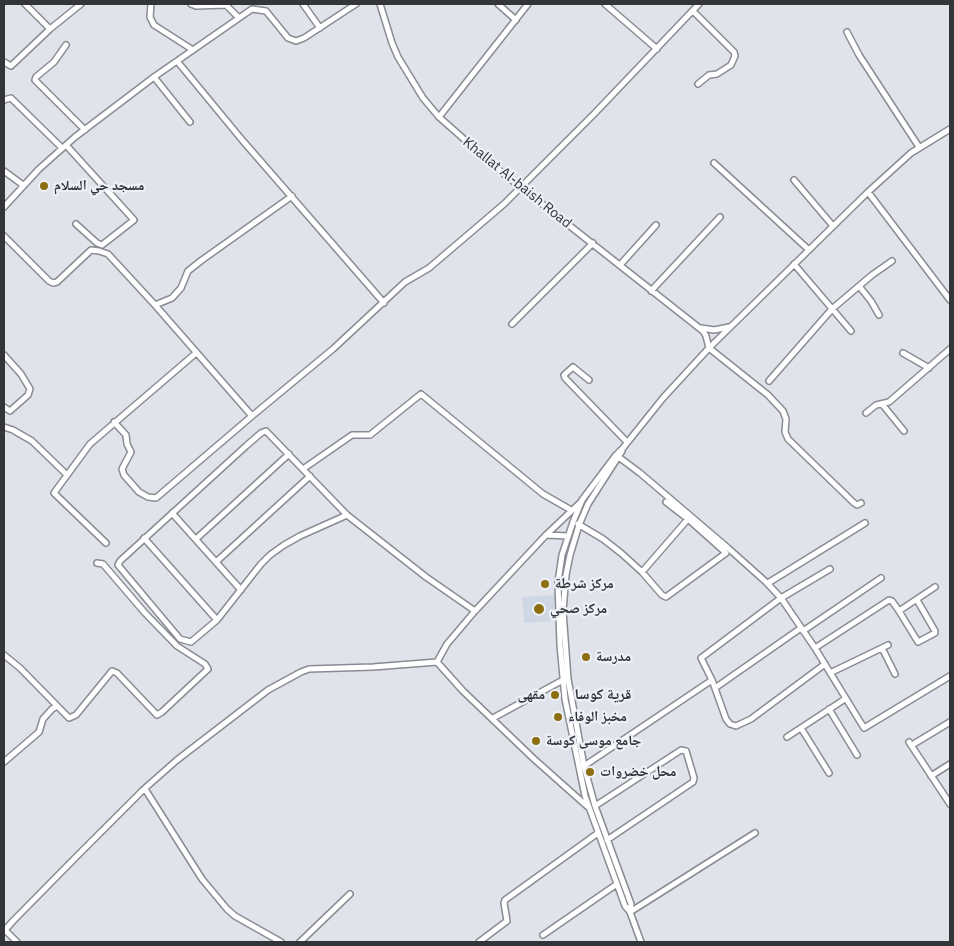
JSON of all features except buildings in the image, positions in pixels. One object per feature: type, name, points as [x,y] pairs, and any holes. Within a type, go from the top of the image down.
[{"type":"street","points":[[25,4],[50,29]]},
{"type":"street","points":[[4,62],[11,66],[50,29],[81,4]]},
{"type":"street","points":[[151,4],[150,17],[154,25],[159,30],[193,50]]},
{"type":"street","points":[[191,4],[196,6],[226,5],[239,18]]},
{"type":"street","points":[[265,4],[266,12],[291,40],[304,38],[356,4]]},
{"type":"street","points":[[303,4],[320,28]]},
{"type":"street","name":"Khallat Al-baish Road","points":[[380,4],[398,57],[418,90],[439,117],[470,146],[521,188],[698,327]]},
{"type":"street","points":[[498,4],[516,20]]},
{"type":"street","points":[[439,117],[528,4]]},
{"type":"street","points":[[604,4],[657,49]]},
{"type":"street","points":[[114,422],[126,435],[127,444],[131,452],[122,469],[124,475],[139,492],[148,497],[156,498],[333,349],[405,282],[429,268],[475,230],[521,188],[699,4]]},
{"type":"street","points":[[4,207],[23,185],[64,146],[154,78],[252,9],[266,12]]},
{"type":"street","points":[[693,11],[734,52],[735,56],[731,65],[717,74],[709,75],[698,84]]},
{"type":"street","points":[[847,32],[859,55],[919,147]]},
{"type":"street","points":[[66,45],[54,62],[34,79],[85,130]]},
{"type":"street","points":[[177,61],[243,141],[384,303]]},
{"type":"street","points":[[154,78],[190,122]]},
{"type":"street","points":[[4,100],[11,98],[64,146],[134,220],[102,245],[96,243],[76,224]]},
{"type":"street","points":[[437,662],[447,644],[475,611],[546,535],[582,500],[663,398],[709,348],[868,192],[919,147],[950,129]]},
{"type":"street","points":[[714,163],[809,250]]},
{"type":"street","points":[[4,171],[23,185]]},
{"type":"street","points":[[794,180],[833,226]]},
{"type":"street","points":[[868,192],[950,300]]},
{"type":"street","points":[[155,305],[172,298],[181,288],[188,271],[292,196]]},
{"type":"street","points":[[650,291],[720,217]]},
{"type":"street","points":[[620,265],[656,226]]},
{"type":"street","points":[[4,236],[53,283],[57,282],[91,250],[108,254],[129,275],[252,416]]},
{"type":"street","points":[[512,324],[593,244]]},
{"type":"street","points":[[770,381],[832,309],[892,261]]},
{"type":"street","points":[[794,264],[851,331]]},
{"type":"street","points":[[859,286],[871,301],[878,315]]},
{"type":"street","points":[[698,327],[714,330],[730,327]]},
{"type":"street","points":[[698,327],[706,336],[709,348],[768,395],[785,414],[785,432],[788,439],[854,503],[857,505],[861,503]]},
{"type":"street","points":[[866,413],[876,405],[889,402],[950,349]]},
{"type":"street","points":[[106,543],[54,493],[66,474],[90,444],[196,353]]},
{"type":"street","points":[[903,353],[929,368]]},
{"type":"street","points":[[4,354],[21,374],[30,389],[28,395],[10,411],[4,406]]},
{"type":"street","points":[[589,380],[573,367],[564,375],[627,442]]},
{"type":"street","points":[[303,469],[352,435],[370,435],[421,394],[543,494],[572,510]]},
{"type":"street","points":[[882,404],[904,432]]},
{"type":"street","points":[[4,427],[32,441],[66,474]]},
{"type":"street","points":[[347,515],[284,544],[261,564],[216,620],[194,641],[187,642],[180,639],[118,565],[120,560],[264,431],[289,454],[347,515],[426,577],[475,611]]},
{"type":"street","points":[[196,539],[289,454]]},
{"type":"street","points":[[563,645],[563,610],[570,555],[588,504],[617,456]]},
{"type":"street","points":[[617,456],[768,583],[781,598],[815,648],[863,727],[865,728],[950,676]]},
{"type":"street","points":[[216,562],[310,476]]},
{"type":"street","points":[[582,500],[562,556],[558,586],[564,662],[563,680],[598,833],[625,906],[630,912],[641,942]]},
{"type":"street","points":[[573,522],[603,539],[642,572],[666,598],[726,555],[726,552],[666,502]]},
{"type":"street","points":[[172,513],[242,590]]},
{"type":"street","points":[[642,572],[688,519]]},
{"type":"street","points":[[768,583],[866,523]]},
{"type":"street","points":[[546,535],[568,536]]},
{"type":"street","points":[[144,538],[216,620]]},
{"type":"street","points":[[4,655],[20,668],[68,717],[74,717],[110,672],[114,671],[157,715],[208,669],[205,664],[177,646],[145,613],[103,564],[97,563]]},
{"type":"street","points":[[825,664],[740,726],[734,726],[726,719],[712,680],[701,657],[781,598],[830,568]]},
{"type":"street","points":[[715,688],[881,578]]},
{"type":"street","points":[[558,586],[565,586]]},
{"type":"street","points":[[899,611],[935,586]]},
{"type":"street","points":[[815,648],[889,600],[892,601],[899,611],[918,642],[935,632],[917,600]]},
{"type":"street","points":[[830,673],[885,647],[895,674]]},
{"type":"street","points":[[437,662],[463,691],[534,758],[592,807],[632,904],[630,912]]},
{"type":"street","points":[[17,942],[5,930],[13,921],[145,788],[177,760],[259,697],[309,669],[382,667],[437,662]]},
{"type":"street","points":[[564,662],[588,795]]},
{"type":"street","points":[[493,718],[563,680]]},
{"type":"street","points":[[584,766],[712,680]]},
{"type":"street","points":[[787,737],[845,698]]},
{"type":"street","points":[[4,762],[39,732],[43,719],[57,706]]},
{"type":"street","points":[[829,709],[857,755]]},
{"type":"street","points":[[950,722],[911,743],[950,804]]},
{"type":"street","points":[[801,728],[829,773]]},
{"type":"street","points":[[592,807],[681,750],[686,751],[694,778],[693,782],[607,840]]},
{"type":"street","points":[[931,776],[950,764]]},
{"type":"street","points":[[145,788],[193,865],[222,904],[235,916],[281,942]]},
{"type":"street","points":[[479,942],[507,921],[505,900],[598,833]]},
{"type":"street","points":[[630,912],[755,833]]},
{"type":"street","points":[[543,935],[617,884]]},
{"type":"street","points":[[300,942],[350,894]]},
{"type":"shaded area","name":"مركز صحي","points":[[554,595],[555,621],[524,623],[522,597]]},
{"type":"place","name":"مسجد حي السلام","points":[[44,186]]},
{"type":"place","name":"مركز شرطة","points":[[545,584]]},
{"type":"place","name":"مركز صحي","points":[[539,609]]},
{"type":"place","name":"مدرسة","points":[[586,657]]},
{"type":"place","name":"مقهى","points":[[555,695]]},
{"type":"place","name":"مخبز الوفاء","points":[[558,717]]},
{"type":"place","name":"جامع موسى كوسة","points":[[536,741]]},
{"type":"place","name":"محل خضروات","points":[[590,772]]},
{"type":"district","name":"قرية كوسا","points":[[603,695]]}]
